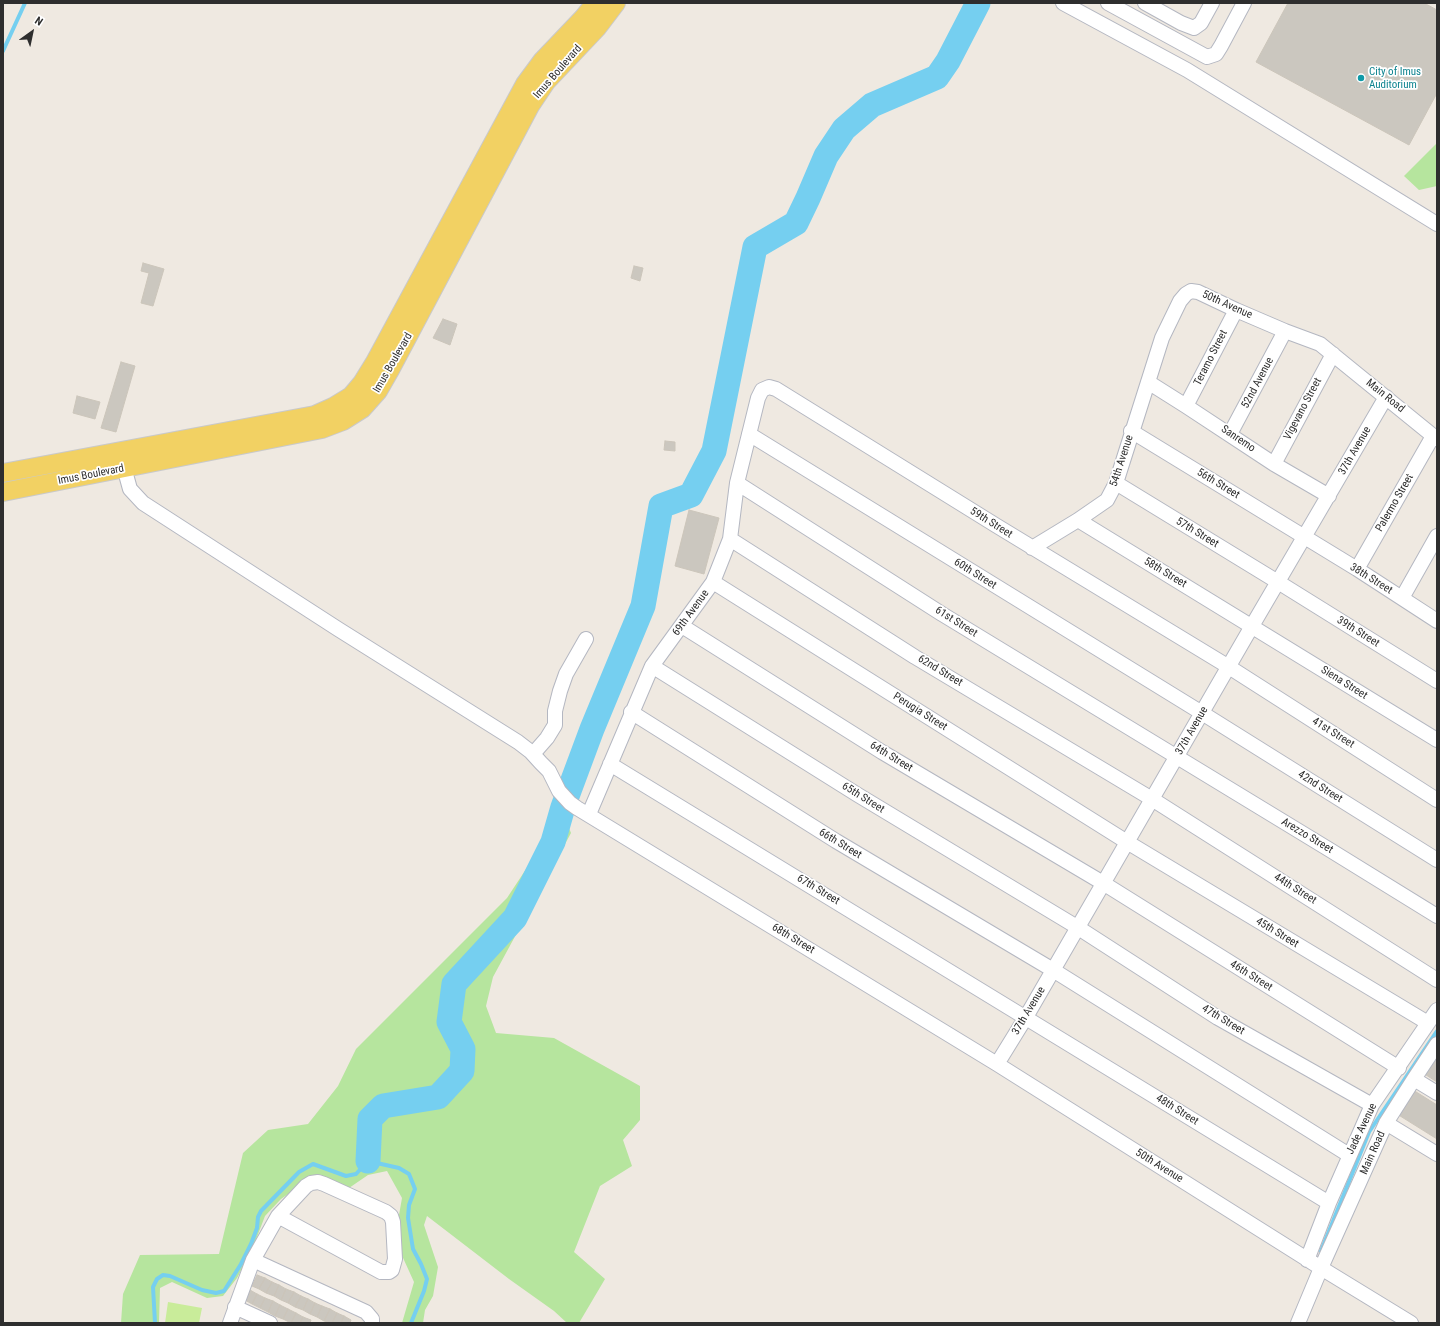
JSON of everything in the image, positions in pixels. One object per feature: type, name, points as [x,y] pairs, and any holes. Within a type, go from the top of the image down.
[{"type":"main road","name":"Imus Boulevard","points":[[3,492],[122,460],[315,415],[334,407],[351,396],[362,383],[375,362],[525,84],[542,61],[583,18],[595,3]]},
{"type":"main road","name":"Imus Boulevard","points":[[3,473],[122,460],[322,429],[343,421],[362,409],[378,391],[390,370],[530,106],[546,82],[597,28],[616,3]]},
{"type":"street","points":[[1063,3],[1187,70],[1437,224]]},
{"type":"street","points":[[1108,3],[1207,57],[1216,54],[1219,50],[1244,3]]},
{"type":"street","points":[[1145,3],[1181,23],[1194,28],[1201,23],[1212,3]]},
{"type":"street","name":"50th Avenue","points":[[1148,382],[1162,338],[1180,301],[1191,291],[1198,292],[1285,331],[1320,344],[1332,354]]},
{"type":"street","name":"Teramo Street","points":[[1186,406],[1236,310]]},
{"type":"street","name":"52nd Avenue","points":[[1230,434],[1285,331]]},
{"type":"street","name":"Main Road","points":[[1332,354],[1435,437]]},
{"type":"street","name":"Vigevano Street","points":[[1274,464],[1332,354]]},
{"type":"street","name":"Sanremo","points":[[1148,382],[1274,464],[1328,496]]},
{"type":"street","name":"54th Avenue","points":[[1032,548],[1078,520],[1107,500],[1116,483],[1131,431],[1148,382]]},
{"type":"street","name":"59th Street","points":[[758,398],[762,390],[769,387],[776,389],[1032,548],[1229,667]]},
{"type":"street","name":"37th Avenue","points":[[997,1064],[1026,1017],[1386,397]]},
{"type":"street","name":"69th Avenue","points":[[589,814],[631,712],[652,666],[713,582],[730,539],[737,483],[758,398]]},
{"type":"street","name":"56th Street","points":[[1131,431],[1304,537]]},
{"type":"street","name":"60th Street","points":[[749,434],[1202,713]]},
{"type":"street","name":"Palermo Street","points":[[1357,569],[1435,437]]},
{"type":"street","name":"68th Street","points":[[122,460],[130,489],[143,503],[338,629],[518,742],[533,754],[549,771],[559,790],[570,803],[997,1064]]},
{"type":"street","name":"61st Street","points":[[737,483],[946,616],[1177,757]]},
{"type":"street","name":"57th Street","points":[[1116,483],[1278,582]]},
{"type":"street","name":"58th Street","points":[[1078,520],[1252,626]]},
{"type":"street","points":[[1402,598],[1437,536]]},
{"type":"street","name":"38th Street","points":[[1304,537],[1357,569],[1437,621]]},
{"type":"street","name":"62nd Street","points":[[730,539],[915,657],[1152,799]]},
{"type":"street","name":"Perugia Street","points":[[713,582],[1127,842]]},
{"type":"street","name":"39th Street","points":[[1278,582],[1437,681]]},
{"type":"street","name":"64th Street","points":[[682,626],[882,752],[1103,883]]},
{"type":"street","name":"Siena Street","points":[[1252,626],[1437,740]]},
{"type":"street","points":[[533,754],[547,738],[555,725],[555,711],[566,674],[586,639]]},
{"type":"street","name":"65th Street","points":[[652,666],[858,795],[1077,928]]},
{"type":"street","name":"41st Street","points":[[1229,667],[1437,800]]},
{"type":"street","name":"66th Street","points":[[631,712],[836,841],[1053,970]]},
{"type":"street","name":"42nd Street","points":[[1202,713],[1437,860]]},
{"type":"street","name":"Arezzo Street","points":[[1177,757],[1437,916]]},
{"type":"street","name":"67th Street","points":[[610,764],[1026,1017]]},
{"type":"street","name":"44th Street","points":[[1152,799],[1437,980]]},
{"type":"street","name":"45th Street","points":[[1127,842],[1428,1023]]},
{"type":"street","name":"46th Street","points":[[1103,883],[1398,1068]]},
{"type":"street","name":"47th Street","points":[[1077,928],[1218,1018],[1372,1105]]},
{"type":"street","points":[[1053,970],[1349,1155]]},
{"type":"street","name":"Jade Avenue","points":[[1307,1260],[1349,1155],[1372,1105],[1437,1010]]},
{"type":"street","name":"48th Street","points":[[1026,1017],[1329,1203]]},
{"type":"street","name":"Main Road","points":[[1298,1323],[1386,1123],[1437,1044]]},
{"type":"street","name":"50th Avenue","points":[[997,1064],[1307,1260],[1411,1323]]},
{"type":"street","points":[[1414,1079],[1437,1093]]},
{"type":"street","points":[[1386,1123],[1437,1154]]},
{"type":"street","points":[[230,1323],[253,1260],[278,1216],[306,1186],[311,1183],[318,1182],[386,1212],[391,1216],[393,1222],[395,1258],[392,1270],[389,1272],[381,1272],[278,1216]]},
{"type":"street","points":[[253,1260],[366,1312],[370,1315],[372,1323]]},
{"type":"street","points":[[236,1307],[270,1323]]},
{"type":"green space","points":[[1437,143],[1437,186],[1419,190],[1404,176]]},
{"type":"green space","points":[[553,815],[567,823],[571,833],[493,977],[486,1006],[496,1033],[554,1038],[640,1086],[640,1120],[623,1140],[632,1166],[600,1186],[574,1252],[605,1279],[579,1323],[567,1323],[554,1311],[509,1279],[427,1216],[424,1225],[438,1267],[433,1296],[425,1310],[423,1323],[402,1323],[414,1282],[399,1249],[399,1215],[402,1198],[387,1171],[368,1175],[349,1188],[315,1175],[281,1199],[265,1216],[252,1250],[237,1278],[223,1296],[207,1298],[172,1282],[160,1288],[159,1323],[121,1323],[123,1294],[140,1255],[219,1254],[243,1153],[268,1130],[308,1124],[338,1086],[356,1049],[507,898],[532,860]]},
{"type":"green space","points":[[168,1302],[202,1308],[199,1323],[165,1323]]},
{"type":"building","name":"City of Imus Auditorium","points":[[1288,3],[1424,3],[1437,10],[1437,93],[1409,145],[1256,62]]},
{"type":"building","points":[[143,263],[164,269],[153,306],[141,303],[149,273],[141,271]]},
{"type":"building","points":[[634,266],[643,268],[640,281],[631,278]]},
{"type":"building","points":[[443,319],[457,324],[450,345],[433,338]]},
{"type":"building","points":[[121,362],[135,366],[116,432],[101,428]]},
{"type":"building","points":[[77,396],[100,402],[95,419],[73,413]]},
{"type":"building","points":[[665,441],[675,442],[675,451],[664,450]]},
{"type":"building","points":[[689,510],[719,518],[704,574],[675,566]]},
{"type":"building","points":[[1437,1053],[1437,1082],[1423,1073]]},
{"type":"building","points":[[1413,1090],[1437,1105],[1437,1139],[1397,1114]]},
{"type":"building","points":[[257,1275],[265,1278],[259,1289],[252,1286]]},
{"type":"building","points":[[265,1278],[272,1282],[266,1293],[259,1289]]},
{"type":"building","points":[[272,1282],[279,1285],[274,1296],[266,1293]]},
{"type":"building","points":[[279,1285],[286,1289],[281,1300],[274,1296]]},
{"type":"building","points":[[286,1289],[294,1292],[288,1303],[281,1300]]},
{"type":"building","points":[[250,1290],[257,1294],[252,1304],[245,1300]]},
{"type":"building","points":[[294,1292],[301,1296],[295,1307],[288,1303]]},
{"type":"building","points":[[257,1294],[265,1298],[260,1308],[252,1304]]},
{"type":"building","points":[[301,1296],[308,1299],[303,1310],[295,1307]]},
{"type":"building","points":[[265,1298],[273,1301],[268,1312],[260,1308]]},
{"type":"building","points":[[308,1299],[315,1303],[310,1314],[303,1310]]},
{"type":"building","points":[[273,1301],[280,1305],[275,1316],[268,1312]]},
{"type":"building","points":[[315,1303],[322,1306],[317,1317],[310,1314]]},
{"type":"building","points":[[280,1305],[288,1309],[283,1319],[275,1316]]},
{"type":"building","points":[[322,1306],[330,1309],[324,1321],[317,1317]]},
{"type":"building","points":[[288,1309],[296,1313],[291,1323],[283,1319]]},
{"type":"building","points":[[330,1309],[337,1313],[332,1323],[324,1321]]},
{"type":"building","points":[[296,1313],[303,1317],[300,1323],[291,1323]]},
{"type":"building","points":[[337,1313],[344,1316],[341,1323],[332,1323]]},
{"type":"building","points":[[344,1316],[351,1320],[350,1323],[341,1323]]},
{"type":"building","points":[[303,1317],[311,1320],[310,1323],[300,1323]]},
{"type":"waterway","points":[[3,51],[25,3]]},
{"type":"waterway","points":[[368,1161],[370,1119],[383,1106],[438,1097],[462,1071],[463,1049],[449,1022],[454,984],[515,918],[553,842],[563,807],[592,729],[643,606],[661,506],[691,495],[714,451],[755,247],[796,223],[826,156],[844,129],[872,105],[937,77],[948,61],[978,3]]},
{"type":"waterway","points":[[1321,1251],[1369,1132],[1437,1031]]},
{"type":"waterway","points":[[155,1323],[153,1287],[157,1279],[163,1275],[170,1276],[202,1290],[216,1293],[224,1291],[241,1264],[251,1244],[261,1211],[299,1172],[313,1164],[346,1176],[356,1174],[368,1161],[399,1168],[409,1174],[415,1189],[409,1205],[408,1218],[413,1249],[427,1279],[424,1291],[411,1323]]},
{"type":"place","name":"City of Imus Auditorium","points":[[1361,78]]}]
